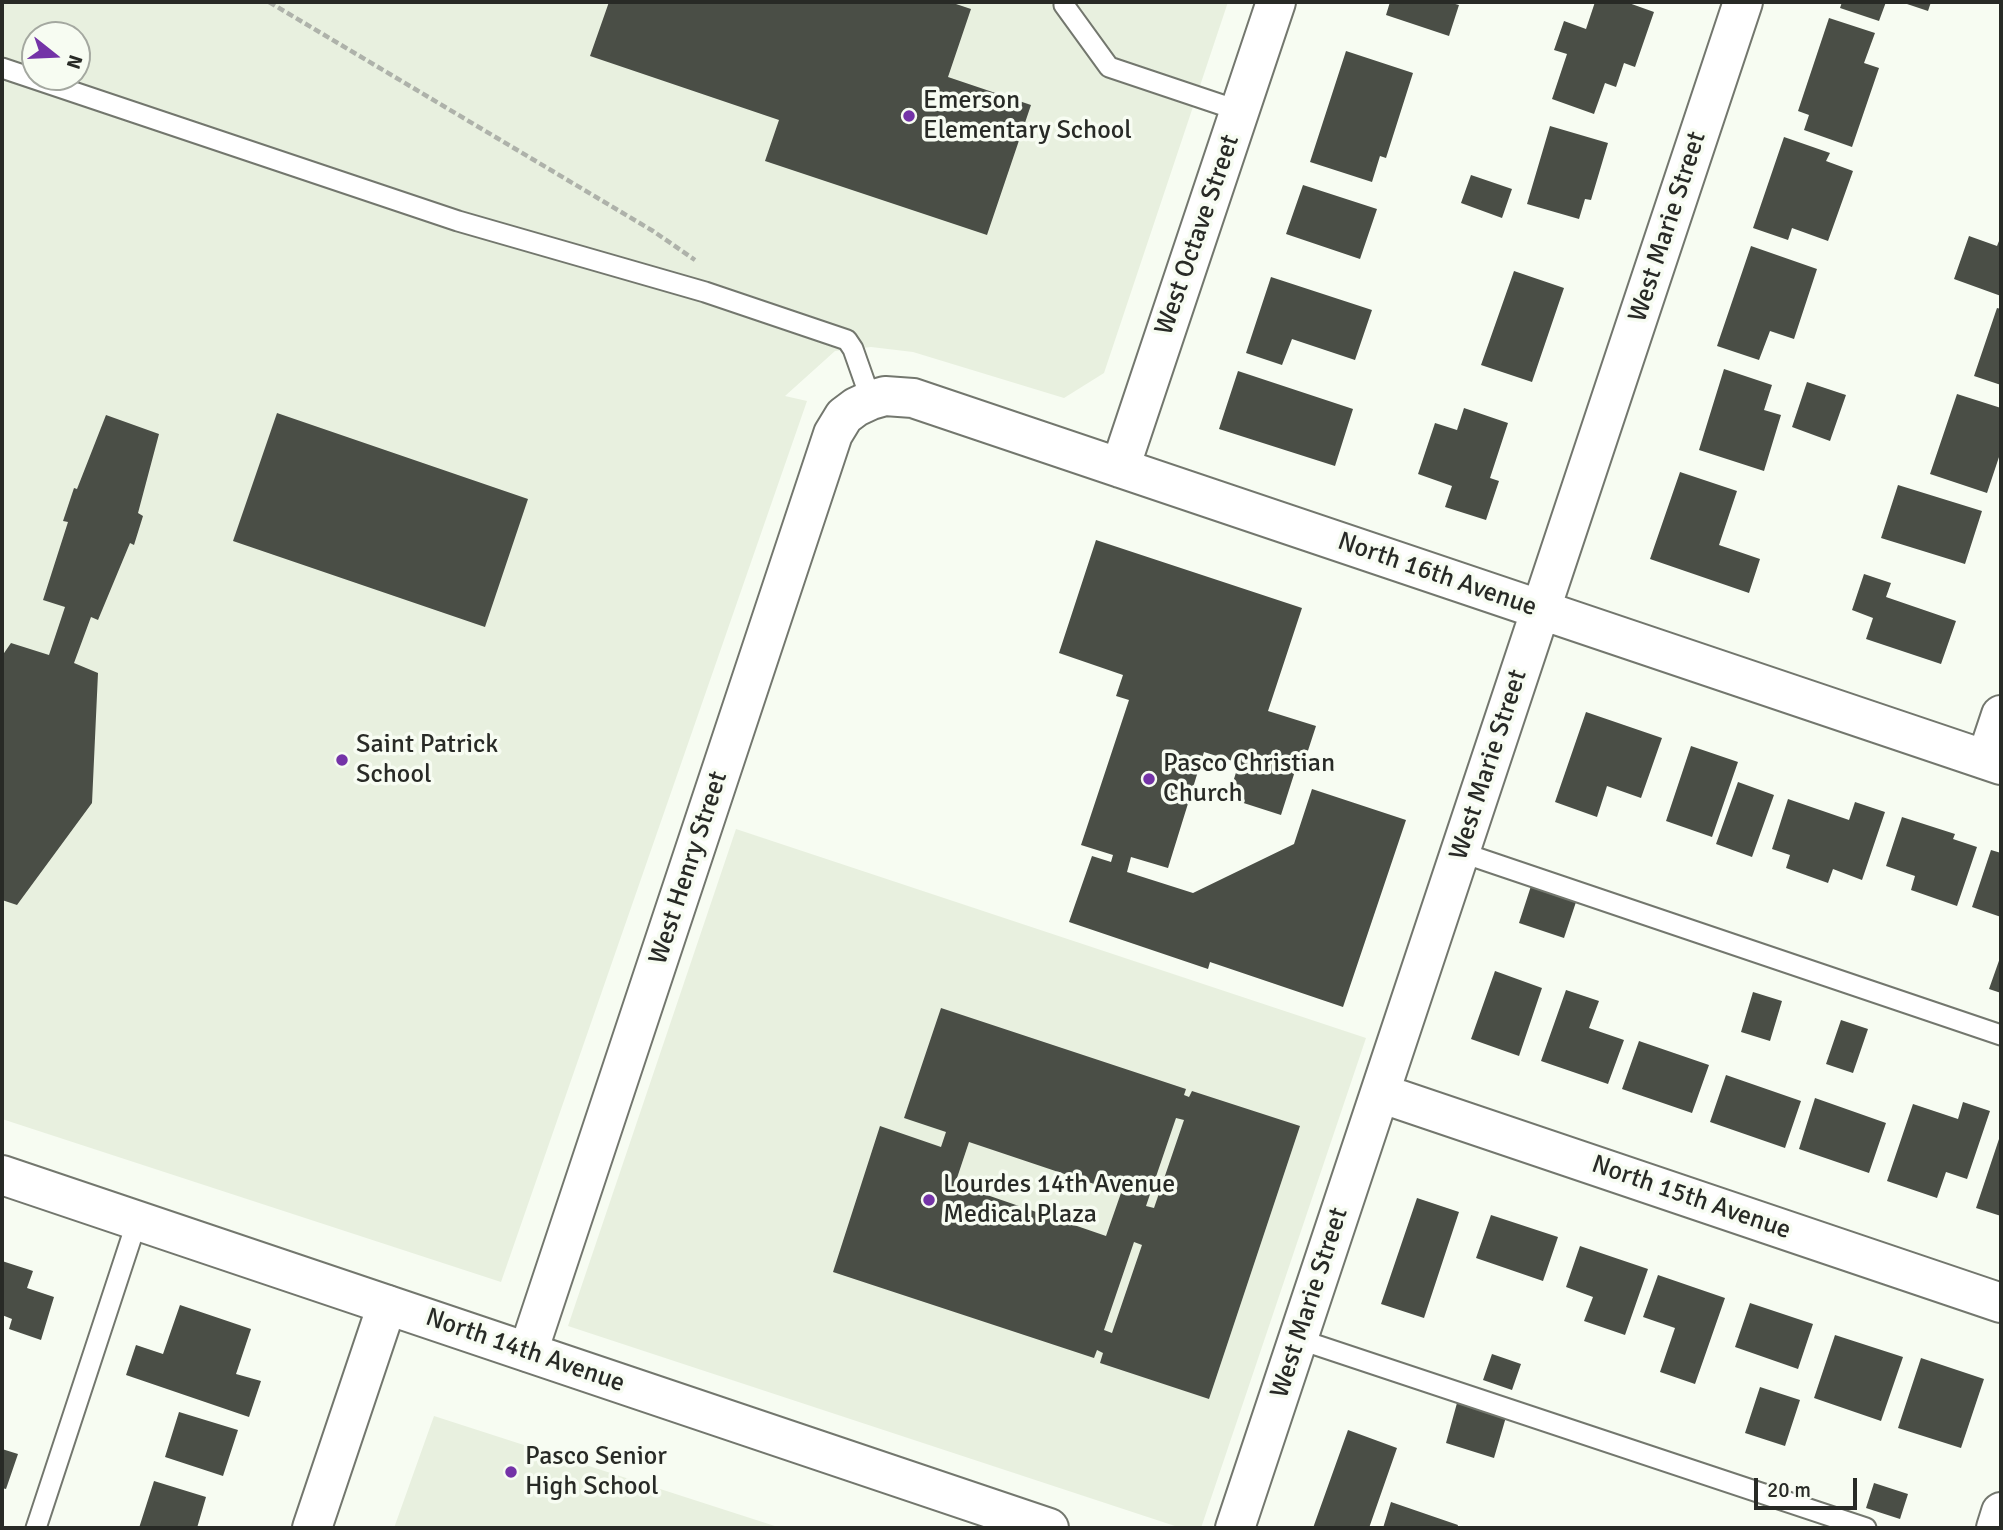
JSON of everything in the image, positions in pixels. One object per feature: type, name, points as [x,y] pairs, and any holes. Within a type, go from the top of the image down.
[{"type":"street","name":"West Octave Street","points":[[1120,468],[1276,2]]},
{"type":"street","name":"West Marie Street","points":[[1235,1528],[1744,2]]},
{"type":"street","name":"North 16th Avenue","points":[[871,400],[885,396],[913,398],[1994,763]]},
{"type":"street","name":"West Henry Street","points":[[528,1352],[833,434],[844,416],[871,400]]},
{"type":"street","points":[[1994,763],[2001,715]]},
{"type":"street","name":"North 15th Avenue","points":[[1380,1093],[2001,1303]]},
{"type":"street","name":"North 14th Avenue","points":[[2,1175],[1049,1528]]},
{"type":"street","points":[[312,1528],[387,1305]]},
{"type":"street","points":[[1996,1528],[2001,1512]]},
{"type":"lane","points":[[1065,2],[1064,5],[1109,67],[1240,111]]},
{"type":"lane","points":[[2,68],[458,221],[705,292],[847,340],[853,349],[871,400]]},
{"type":"lane","points":[[1460,852],[2001,1035]]},
{"type":"lane","points":[[36,1528],[137,1221]]},
{"type":"lane","points":[[1298,1339],[1866,1528]]},
{"type":"path","points":[[270,2],[653,231],[700,263],[705,292]]},
{"type":"shaded area","name":"Saint Patrick School","points":[[2,2],[1228,2],[1104,373],[1064,398],[913,352],[871,347],[835,351],[785,396],[807,401],[501,1282],[2,1119]]},
{"type":"shaded area","points":[[736,829],[1366,1038],[1201,1528],[1181,1528],[568,1326]]},
{"type":"shaded area","name":"Pasco Senior High School","points":[[434,1416],[781,1528],[394,1528]]},
{"type":"building","points":[[609,2],[950,2],[971,9],[948,77],[1031,105],[987,235],[765,161],[779,120],[590,56]]},
{"type":"building","points":[[1390,2],[1448,2],[1459,5],[1449,36],[1386,15]]},
{"type":"building","points":[[1595,2],[1626,2],[1654,12],[1635,67],[1624,63],[1616,87],[1605,83],[1594,114],[1552,99],[1567,54],[1554,50],[1564,21],[1586,29]]},
{"type":"building","points":[[1842,2],[1886,2],[1879,21],[1840,8]]},
{"type":"building","points":[[1901,2],[1931,2],[1928,11]]},
{"type":"building","points":[[1829,18],[1875,33],[1864,63],[1879,68],[1852,147],[1804,130],[1809,115],[1798,111]]},
{"type":"building","points":[[1346,51],[1413,73],[1386,158],[1380,156],[1372,182],[1310,162]]},
{"type":"building","points":[[1550,126],[1608,143],[1591,200],[1585,199],[1579,219],[1527,204]]},
{"type":"building","points":[[1784,137],[1830,153],[1826,161],[1853,171],[1828,241],[1792,228],[1788,240],[1753,228]]},
{"type":"building","points":[[1471,175],[1512,189],[1502,218],[1461,203]]},
{"type":"building","points":[[1303,185],[1377,209],[1360,259],[1286,234]]},
{"type":"building","points":[[1969,236],[1997,246],[2001,236],[2001,296],[1954,279]]},
{"type":"building","points":[[1751,246],[1817,269],[1794,339],[1770,331],[1759,360],[1717,346]]},
{"type":"building","points":[[1514,271],[1564,288],[1532,382],[1481,365]]},
{"type":"building","points":[[1271,277],[1372,310],[1355,360],[1292,339],[1282,365],[1246,353]]},
{"type":"building","points":[[1997,308],[2001,309],[2001,385],[1974,376]]},
{"type":"building","points":[[1724,369],[1772,385],[1764,410],[1781,415],[1764,471],[1699,450]]},
{"type":"building","points":[[1238,371],[1353,409],[1335,466],[1219,429]]},
{"type":"building","points":[[1807,382],[1846,395],[1830,441],[1792,427]]},
{"type":"building","points":[[1957,394],[2001,408],[2001,451],[1987,493],[1930,474]]},
{"type":"building","points":[[1464,408],[1508,423],[1490,478],[1499,481],[1486,520],[1445,507],[1452,486],[1418,474],[1435,423],[1457,430]]},
{"type":"building","points":[[277,413],[528,499],[485,627],[233,541]]},
{"type":"building","points":[[106,415],[159,434],[138,513],[143,516],[134,545],[130,543],[98,620],[91,617],[74,663],[98,673],[92,803],[17,905],[2,900],[2,656],[11,643],[49,655],[65,607],[43,600],[68,522],[63,521],[74,488],[77,489]]},
{"type":"building","points":[[1680,472],[1737,491],[1719,545],[1760,559],[1749,593],[1650,559]]},
{"type":"building","points":[[1898,485],[1982,511],[1965,564],[1881,538]]},
{"type":"building","name":"Pasco Christian Church","points":[[1096,540],[1302,608],[1268,711],[1316,726],[1302,769],[1296,768],[1281,815],[1228,798],[1239,763],[1204,752],[1168,868],[1131,857],[1127,872],[1193,893],[1294,844],[1312,789],[1406,820],[1343,1007],[1210,962],[1208,969],[1069,922],[1092,856],[1111,862],[1113,855],[1081,845],[1129,700],[1116,696],[1123,675],[1059,653]]},
{"type":"building","points":[[1864,574],[1891,583],[1886,597],[1956,621],[1941,664],[1866,639],[1873,618],[1852,610]]},
{"type":"building","points":[[1586,712],[1662,738],[1641,798],[1607,786],[1597,817],[1555,802]]},
{"type":"building","points":[[1691,746],[1738,762],[1712,837],[1666,821]]},
{"type":"building","points":[[1738,782],[1774,795],[1752,857],[1716,844]]},
{"type":"building","points":[[1788,799],[1849,820],[1855,802],[1885,812],[1862,880],[1833,869],[1828,883],[1786,868],[1790,855],[1772,849]]},
{"type":"building","points":[[1902,817],[1955,834],[1953,839],[1977,847],[1957,906],[1911,890],[1915,876],[1886,866]]},
{"type":"building","points":[[1991,850],[2001,853],[2001,917],[1972,907]]},
{"type":"building","points":[[1531,886],[1576,902],[1564,938],[1519,923]]},
{"type":"building","points":[[2001,955],[2001,993],[1989,989]]},
{"type":"building","points":[[1495,971],[1542,988],[1519,1056],[1471,1039]]},
{"type":"building","points":[[1566,990],[1599,1001],[1589,1028],[1624,1040],[1608,1084],[1541,1061]]},
{"type":"building","points":[[1753,992],[1782,1001],[1770,1041],[1741,1032]]},
{"type":"building","name":"Lourdes 14th Avenue Medical Plaza","points":[[941,1008],[1186,1089],[1184,1095],[1189,1097],[1192,1091],[1300,1126],[1209,1399],[1100,1363],[1103,1353],[1097,1350],[1094,1358],[833,1272],[880,1126],[941,1147],[946,1132],[904,1118]],"holes":[[[1176,1118],[1184,1120],[1154,1208],[1146,1206]],[[969,1142],[1121,1193],[1106,1236],[955,1184]],[[1134,1242],[1142,1245],[1112,1333],[1104,1330]]]},
{"type":"building","points":[[1841,1020],[1868,1029],[1853,1073],[1826,1064]]},
{"type":"building","points":[[1639,1041],[1709,1065],[1692,1113],[1622,1089]]},
{"type":"building","points":[[1726,1075],[1801,1101],[1785,1148],[1710,1122]]},
{"type":"building","points":[[1815,1098],[1886,1123],[1869,1173],[1799,1149]]},
{"type":"building","points":[[1963,1102],[1990,1111],[1967,1179],[1946,1172],[1937,1198],[1887,1181],[1913,1104],[1958,1119]]},
{"type":"building","points":[[2001,1133],[2001,1216],[1976,1208]]},
{"type":"building","points":[[1417,1198],[1459,1212],[1424,1318],[1381,1304]]},
{"type":"building","points":[[1491,1215],[1558,1237],[1543,1281],[1476,1258]]},
{"type":"building","points":[[1580,1246],[1648,1269],[1625,1335],[1584,1321],[1593,1297],[1566,1287]]},
{"type":"building","points":[[2,1261],[33,1271],[27,1288],[54,1297],[41,1340],[9,1329],[12,1319],[2,1315]]},
{"type":"building","points":[[1658,1275],[1725,1298],[1695,1384],[1660,1372],[1675,1328],[1643,1317]]},
{"type":"building","points":[[1750,1303],[1813,1324],[1798,1369],[1735,1347]]},
{"type":"building","points":[[180,1305],[251,1329],[236,1374],[261,1381],[249,1417],[126,1375],[136,1345],[163,1354]]},
{"type":"building","points":[[1835,1335],[1903,1357],[1881,1421],[1814,1398]]},
{"type":"building","points":[[1492,1354],[1521,1364],[1512,1390],[1483,1380]]},
{"type":"building","points":[[1921,1358],[1984,1379],[1961,1448],[1898,1428]]},
{"type":"building","points":[[1760,1387],[1800,1400],[1785,1446],[1745,1433]]},
{"type":"building","points":[[1457,1403],[1506,1417],[1494,1458],[1446,1443]]},
{"type":"building","points":[[179,1412],[238,1430],[223,1476],[165,1457]]},
{"type":"building","points":[[1348,1430],[1397,1448],[1369,1528],[1313,1528]]},
{"type":"building","points":[[2,1449],[18,1454],[6,1489],[2,1488]]},
{"type":"building","points":[[154,1481],[206,1497],[197,1528],[139,1528]]},
{"type":"building","points":[[1874,1483],[1908,1494],[1900,1519],[1866,1508]]},
{"type":"building","points":[[1391,1502],[1458,1525],[1457,1528],[1383,1528]]},
{"type":"place","name":"Emerson Elementary School","points":[[909,116]]},
{"type":"place","name":"Saint Patrick School","points":[[342,760]]},
{"type":"place","name":"Pasco Christian Church","points":[[1149,779]]},
{"type":"place","name":"Lourdes 14th Avenue Medical Plaza","points":[[929,1200]]},
{"type":"place","name":"Pasco Senior High School","points":[[511,1472]]}]
